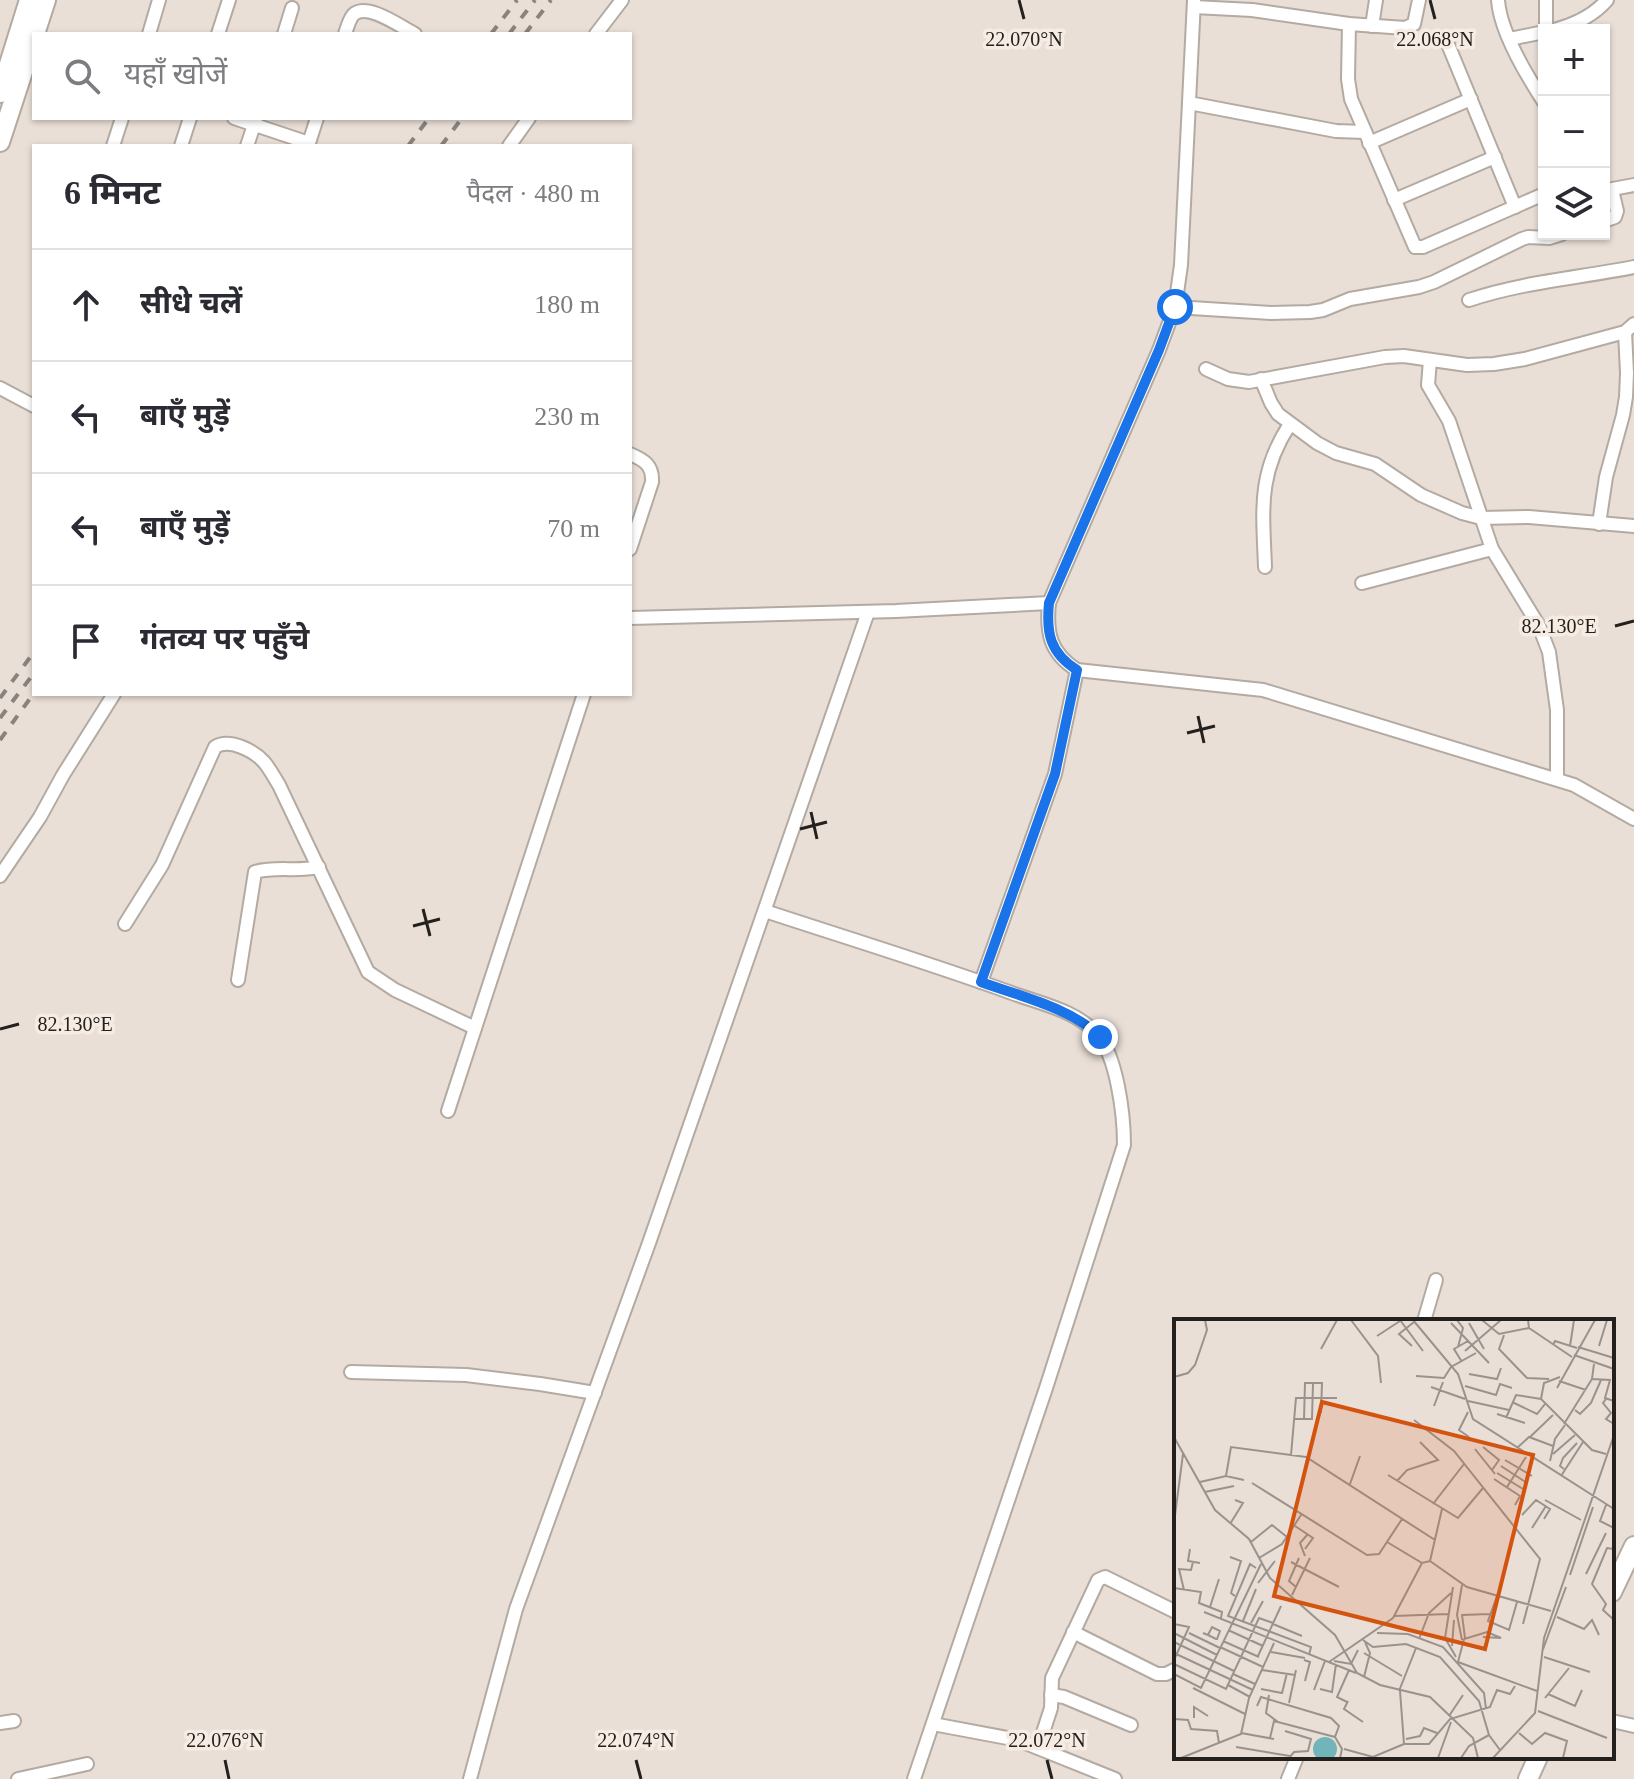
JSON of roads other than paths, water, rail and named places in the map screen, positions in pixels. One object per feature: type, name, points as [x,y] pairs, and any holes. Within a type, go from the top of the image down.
[{"type":"main road","points":[[0,142],[23,48],[29,0]]},
{"type":"main road","points":[[0,93],[46,0]]},
{"type":"main road","points":[[1614,1588],[1634,1546]]},
{"type":"main road","points":[[1528,1779],[1537,1759]]},
{"type":"street","points":[[150,32],[159,0]]},
{"type":"street","points":[[219,32],[229,0]]},
{"type":"street","points":[[598,32],[622,0]]},
{"type":"street","points":[[1372,26],[1376,0]]},
{"type":"street","points":[[1419,0],[1416,18],[1410,27],[1349,24],[1194,4],[1181,265],[1175,307],[1049,603],[1049,635],[1057,653],[1077,670],[1263,690],[1557,779],[1574,785],[1634,819]]},
{"type":"street","points":[[1498,0],[1503,25],[1540,96]]},
{"type":"street","points":[[1545,24],[1546,0]]},
{"type":"street","points":[[1572,24],[1607,0]]},
{"type":"street","points":[[285,32],[292,8]]},
{"type":"street","points":[[346,32],[350,19],[362,10],[377,14],[411,32]]},
{"type":"street","points":[[1349,24],[1349,92],[1413,244],[1418,248],[1538,197]]},
{"type":"street","points":[[1510,39],[1538,33]]},
{"type":"street","points":[[1445,37],[1515,207]]},
{"type":"street","points":[[1189,103],[1367,138],[1471,99]]},
{"type":"street","points":[[114,144],[121,120]]},
{"type":"street","points":[[182,144],[189,120]]},
{"type":"street","points":[[308,144],[316,120]]},
{"type":"street","points":[[510,144],[528,120]]},
{"type":"street","points":[[248,144],[256,121],[306,144]]},
{"type":"street","points":[[1394,200],[1495,157]]},
{"type":"street","points":[[1610,190],[1634,185]]},
{"type":"street","points":[[1610,195],[1617,211],[1615,217],[1610,219]]},
{"type":"street","points":[[1175,307],[1271,313],[1323,310],[1350,299],[1434,282],[1522,239],[1538,237]]},
{"type":"street","points":[[1469,300],[1536,282],[1634,267]]},
{"type":"street","points":[[1206,369],[1238,382],[1385,357],[1404,356],[1467,365],[1494,364],[1525,359],[1629,328],[1626,397],[1607,469],[1599,524]]},
{"type":"street","points":[[1430,360],[1428,385],[1449,421],[1492,549],[1539,626],[1549,652],[1557,710],[1557,779]]},
{"type":"street","points":[[1261,379],[1278,414],[1317,443],[1336,453],[1375,464],[1421,495],[1453,509],[1481,518],[1529,517],[1634,526]]},
{"type":"street","points":[[0,388],[32,405]]},
{"type":"street","points":[[1265,567],[1264,490],[1271,458],[1290,424]]},
{"type":"street","points":[[632,455],[649,465],[652,482],[632,543]]},
{"type":"street","points":[[1362,583],[1492,549]]},
{"type":"street","points":[[632,618],[868,612],[1049,603]]},
{"type":"street","points":[[470,1779],[516,1609],[649,1243],[868,612]]},
{"type":"street","points":[[981,982],[1055,774],[1077,670]]},
{"type":"street","points":[[0,876],[40,817],[113,696]]},
{"type":"street","points":[[448,1111],[583,696]]},
{"type":"street","points":[[125,924],[162,865],[218,744],[224,742],[258,756],[267,765],[368,972],[395,990],[475,1028]]},
{"type":"street","points":[[238,980],[255,872],[319,867]]},
{"type":"street","points":[[765,911],[981,982],[1070,1015],[1088,1025],[1100,1037],[1110,1058],[1121,1100],[1124,1145],[914,1779]]},
{"type":"street","points":[[1425,1319],[1436,1280]]},
{"type":"street","points":[[351,1372],[466,1375],[595,1393]]},
{"type":"street","points":[[1038,1748],[1051,1708],[1052,1678],[1096,1582],[1102,1578],[1174,1611]]},
{"type":"street","points":[[1073,1632],[1157,1674],[1174,1670]]},
{"type":"street","points":[[1051,1695],[1064,1697],[1131,1725]]},
{"type":"street","points":[[0,1723],[14,1721]]},
{"type":"street","points":[[1614,1721],[1634,1726]]},
{"type":"street","points":[[933,1724],[1018,1740],[1115,1779]]},
{"type":"street","points":[[1288,1779],[1296,1759]]},
{"type":"street","points":[[18,1779],[87,1764]]},
{"type":"railway","points":[[493,32],[517,0]]},
{"type":"railway","points":[[511,32],[535,0]]},
{"type":"railway","points":[[527,32],[551,0]]},
{"type":"railway","points":[[410,144],[428,120]]},
{"type":"railway","points":[[442,144],[460,120]]},
{"type":"railway","points":[[0,698],[32,655]]},
{"type":"railway","points":[[0,718],[32,676]]},
{"type":"railway","points":[[0,740],[32,696]]}]
